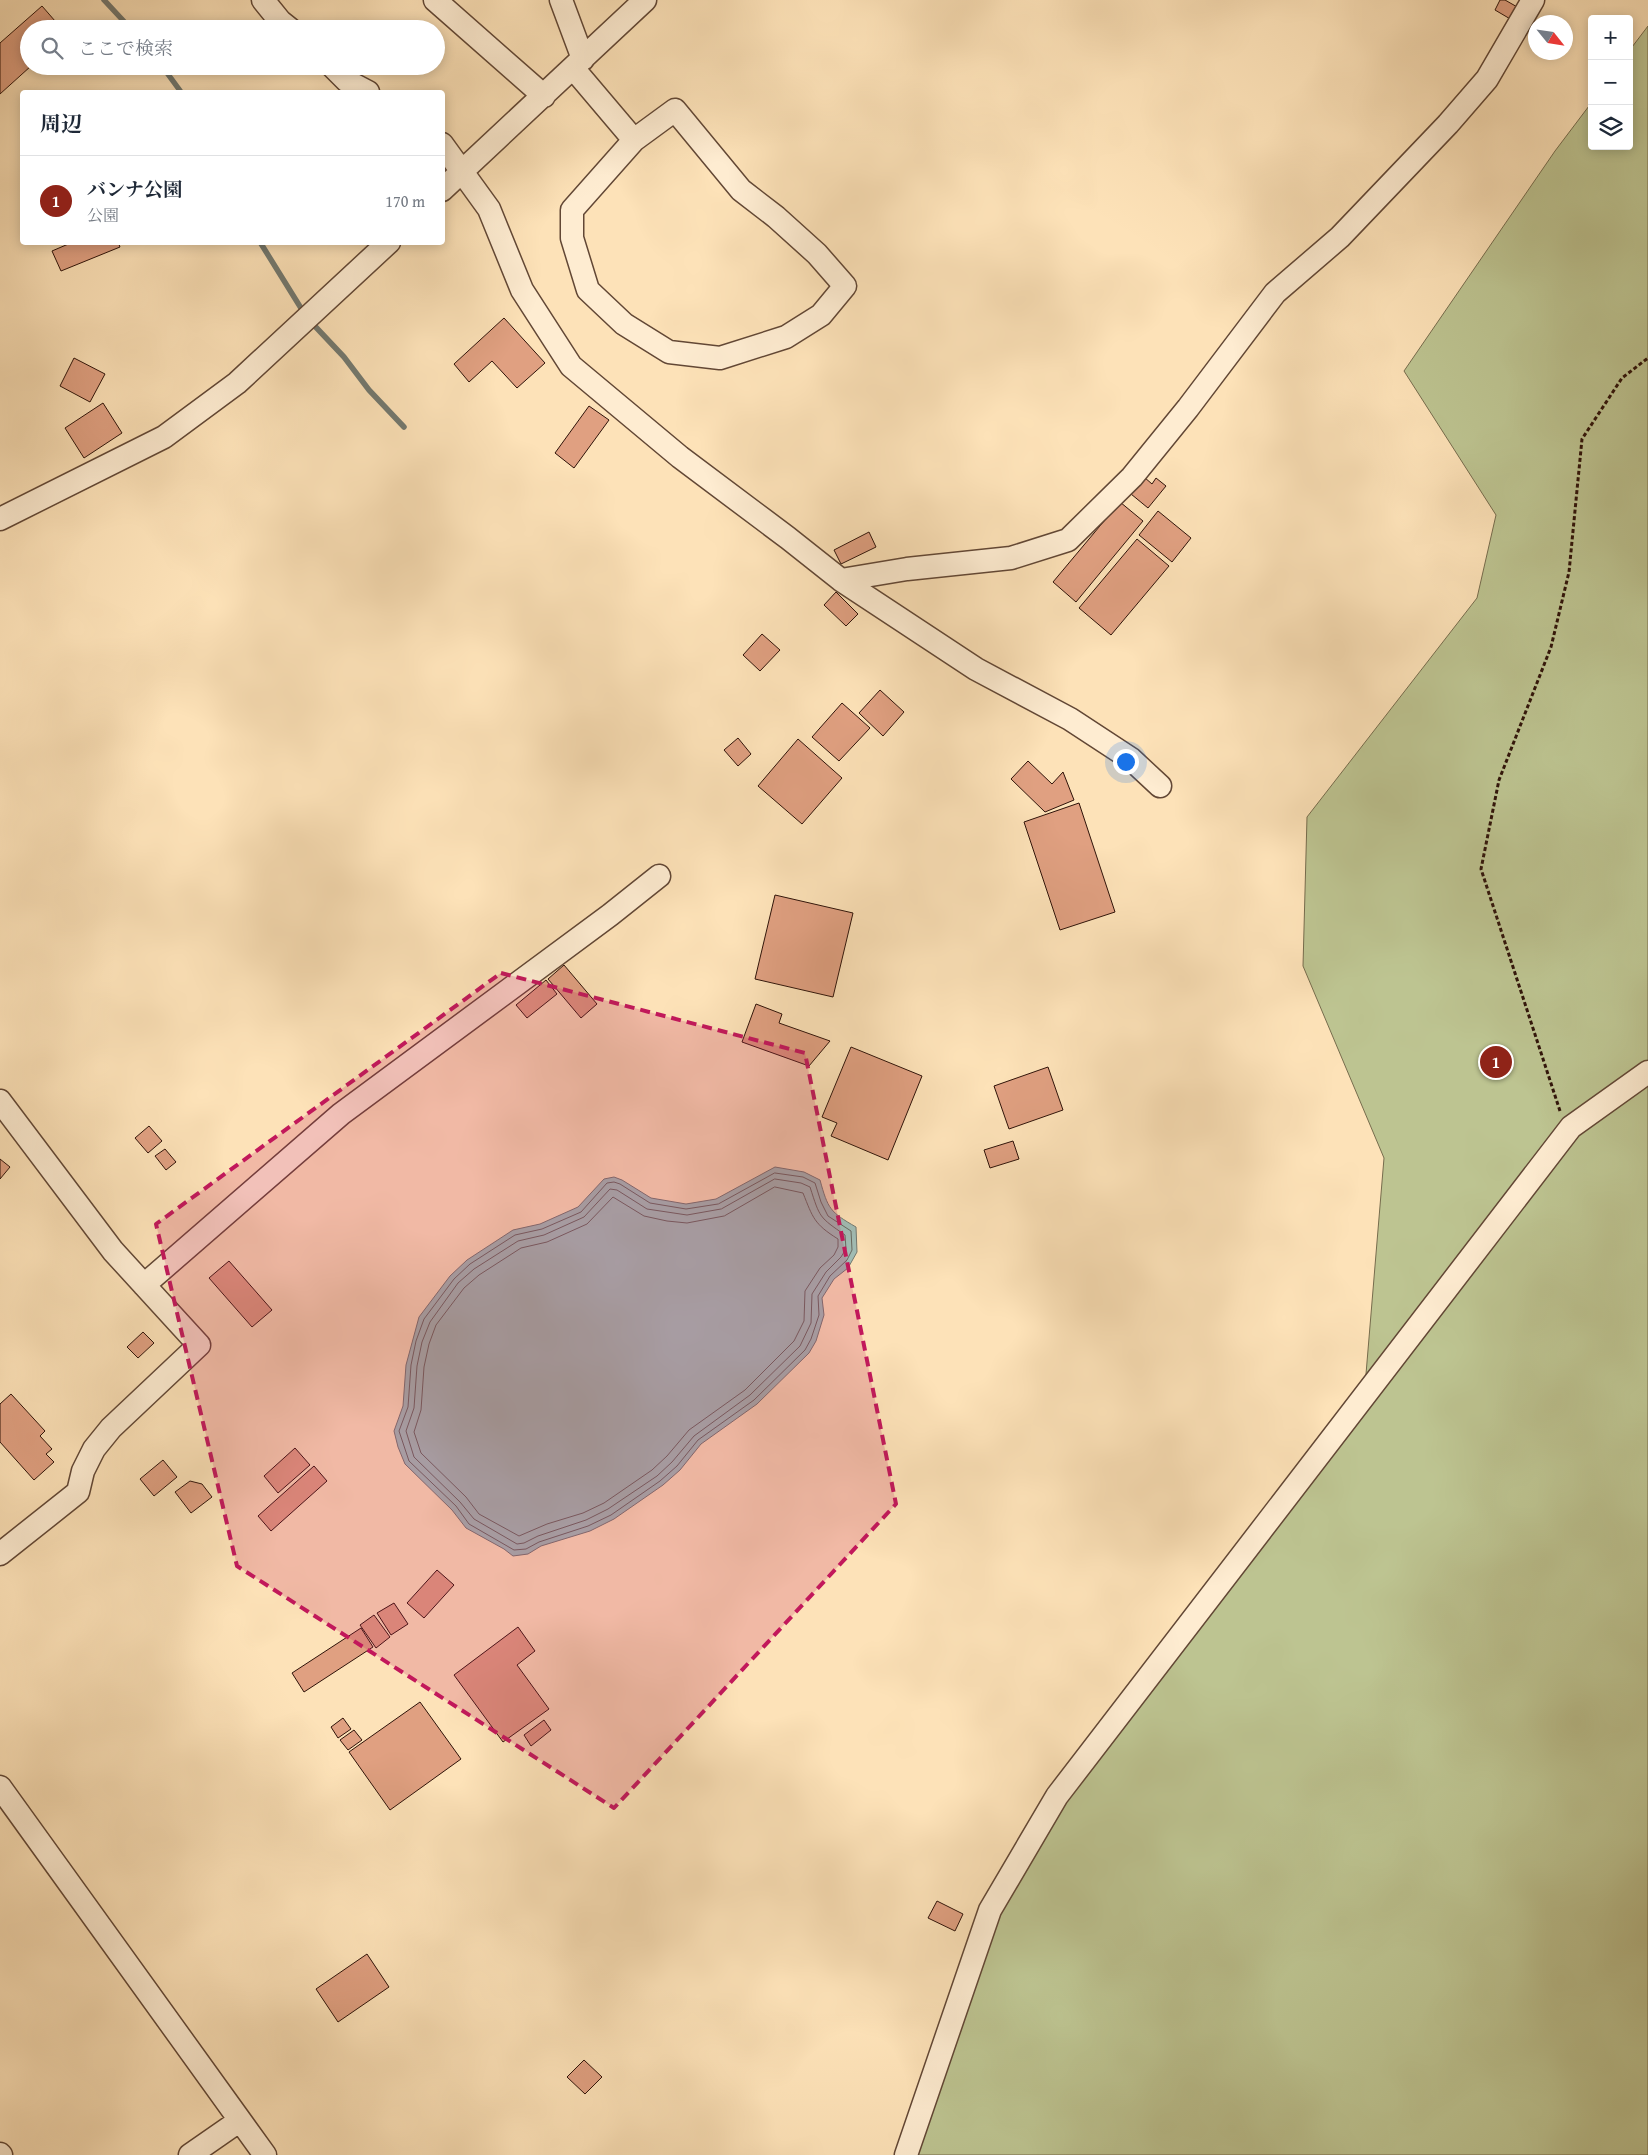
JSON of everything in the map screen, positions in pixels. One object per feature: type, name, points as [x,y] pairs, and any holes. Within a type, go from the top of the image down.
[{"type":"street","points":[[264,0],[279,20]]},
{"type":"street","points":[[435,0],[544,96]]},
{"type":"street","points":[[561,0],[578,63],[634,140]]},
{"type":"street","points":[[445,187],[645,0]]},
{"type":"street","points":[[841,580],[906,569],[1011,558],[1068,540],[1132,478],[1275,293],[1340,237],[1448,124],[1487,79],[1534,0]]},
{"type":"street","points":[[340,75],[346,81],[364,90]]},
{"type":"street","points":[[675,110],[741,190],[776,217],[817,254],[845,286],[821,315],[786,337],[720,358],[669,352],[624,324],[588,290],[572,238],[572,210],[634,140],[675,110]]},
{"type":"street","points":[[445,148],[489,209],[522,290],[571,366],[680,457],[841,580],[976,669],[1070,719],[1131,759],[1160,786]]},
{"type":"street","points":[[0,519],[164,437],[237,383],[386,245]]},
{"type":"street","points":[[144,1285],[341,1114],[602,921],[659,876]]},
{"type":"street","points":[[906,2155],[990,1910],[1057,1796],[1566,1132],[1648,1072]]},
{"type":"street","points":[[0,1101],[113,1251],[199,1345],[111,1428],[94,1449],[83,1471],[78,1492],[0,1554]]},
{"type":"street","points":[[0,1787],[266,2155]]},
{"type":"street","points":[[190,2155],[239,2120]]},
{"type":"path","points":[[1566,1132],[1481,869],[1499,780],[1551,647],[1569,572],[1582,439],[1622,378],[1648,358]]},
{"type":"highlighted area","points":[[501,973],[805,1053],[896,1504],[614,1808],[237,1566],[156,1224]]},
{"type":"green space","points":[[1648,26],[1648,2155],[906,2155],[990,1910],[1057,1796],[1364,1398],[1384,1158],[1303,966],[1307,817],[1477,598],[1496,515],[1404,371],[1555,151],[1588,107],[1588,150],[1633,150],[1633,46]]},
{"type":"water","points":[[775,1167],[804,1172],[820,1180],[831,1209],[856,1227],[857,1252],[848,1268],[834,1279],[822,1298],[824,1315],[816,1341],[809,1353],[757,1404],[701,1444],[680,1470],[663,1485],[614,1519],[590,1531],[541,1546],[528,1554],[513,1556],[466,1528],[452,1510],[405,1464],[394,1431],[403,1406],[406,1365],[419,1317],[450,1276],[467,1260],[513,1230],[540,1224],[578,1207],[604,1179],[614,1177],[651,1198],[686,1204],[716,1199]]},
{"type":"building","points":[[1500,0],[1505,0],[1519,8],[1512,20],[1495,10]]},
{"type":"building","points":[[42,6],[54,20],[26,20]]},
{"type":"building","points":[[20,25],[21,75],[0,94],[0,43]]},
{"type":"building","points":[[66,245],[119,245],[120,247],[61,271],[52,251]]},
{"type":"building","points":[[504,318],[545,363],[517,388],[492,361],[469,382],[454,364]]},
{"type":"building","points":[[74,358],[105,374],[90,402],[60,386]]},
{"type":"building","points":[[103,403],[122,433],[84,458],[65,428]]},
{"type":"building","points":[[589,406],[609,420],[574,468],[555,453]]},
{"type":"building","points":[[1144,477],[1152,484],[1156,478],[1166,486],[1148,508],[1131,494]]},
{"type":"building","points":[[1120,502],[1143,521],[1076,602],[1053,582]]},
{"type":"building","points":[[1158,511],[1191,538],[1172,562],[1139,535]]},
{"type":"building","points":[[869,532],[876,547],[841,564],[834,550]]},
{"type":"building","points":[[1137,539],[1169,566],[1111,635],[1079,608]]},
{"type":"building","points":[[836,592],[858,614],[846,626],[824,605]]},
{"type":"building","points":[[762,634],[780,650],[760,671],[743,655]]},
{"type":"building","points":[[880,690],[904,712],[883,736],[859,713]]},
{"type":"building","points":[[842,703],[870,728],[839,761],[812,737]]},
{"type":"building","points":[[738,738],[751,754],[738,766],[724,750]]},
{"type":"building","points":[[798,739],[842,778],[802,824],[758,786]]},
{"type":"building","points":[[1028,761],[1052,784],[1063,772],[1074,800],[1045,812],[1011,779]]},
{"type":"building","points":[[1079,803],[1115,912],[1060,930],[1024,822]]},
{"type":"building","points":[[775,895],[853,913],[833,997],[755,979]]},
{"type":"building","points":[[564,965],[597,1004],[581,1018],[548,979]]},
{"type":"building","points":[[546,980],[557,994],[527,1018],[516,1005]]},
{"type":"building","points":[[756,1004],[782,1014],[779,1023],[830,1041],[809,1066],[742,1042]]},
{"type":"building","points":[[851,1047],[922,1076],[888,1160],[831,1136],[837,1123],[822,1117]]},
{"type":"building","points":[[1048,1067],[1063,1110],[1009,1129],[994,1086]]},
{"type":"building","points":[[149,1126],[162,1141],[148,1153],[135,1138]]},
{"type":"building","points":[[1013,1141],[1019,1159],[990,1168],[984,1150]]},
{"type":"building","points":[[165,1149],[176,1162],[166,1170],[155,1156]]},
{"type":"building","points":[[0,1159],[10,1167],[0,1179]]},
{"type":"building","points":[[229,1261],[272,1310],[252,1327],[209,1278]]},
{"type":"building","points":[[143,1332],[154,1343],[138,1358],[127,1347]]},
{"type":"building","points":[[11,1394],[45,1431],[40,1436],[52,1449],[46,1454],[54,1462],[34,1480],[0,1442],[0,1404]]},
{"type":"building","points":[[295,1448],[310,1465],[278,1493],[264,1476]]},
{"type":"building","points":[[163,1460],[177,1477],[154,1496],[140,1479]]},
{"type":"building","points":[[314,1466],[327,1481],[271,1531],[258,1516]]},
{"type":"building","points":[[190,1481],[202,1484],[212,1497],[191,1513],[175,1492]]},
{"type":"building","points":[[437,1570],[454,1585],[424,1618],[407,1603]]},
{"type":"building","points":[[394,1603],[408,1624],[391,1635],[377,1613]]},
{"type":"building","points":[[374,1615],[390,1637],[376,1648],[360,1625]]},
{"type":"building","points":[[518,1627],[535,1651],[517,1665],[549,1709],[503,1742],[454,1675]]},
{"type":"building","points":[[361,1628],[373,1647],[304,1692],[292,1673]]},
{"type":"building","points":[[420,1702],[461,1759],[390,1810],[349,1752]]},
{"type":"building","points":[[343,1718],[351,1729],[338,1738],[331,1727]]},
{"type":"building","points":[[544,1720],[551,1730],[531,1746],[524,1735]]},
{"type":"building","points":[[354,1730],[362,1740],[348,1750],[340,1740]]},
{"type":"building","points":[[937,1901],[963,1914],[955,1931],[928,1918]]},
{"type":"building","points":[[367,1954],[389,1987],[338,2022],[316,1989]]},
{"type":"building","points":[[584,2060],[602,2077],[585,2094],[567,2077]]},
{"type":"waterway","points":[[104,0],[123,20]]},
{"type":"waterway","points":[[169,75],[180,90]]},
{"type":"waterway","points":[[262,245],[304,313]]},
{"type":"waterway","points":[[311,322],[344,357],[369,390],[404,427]]},
{"type":"place","name":"バンナ公園","points":[[1496,1062]]}]
